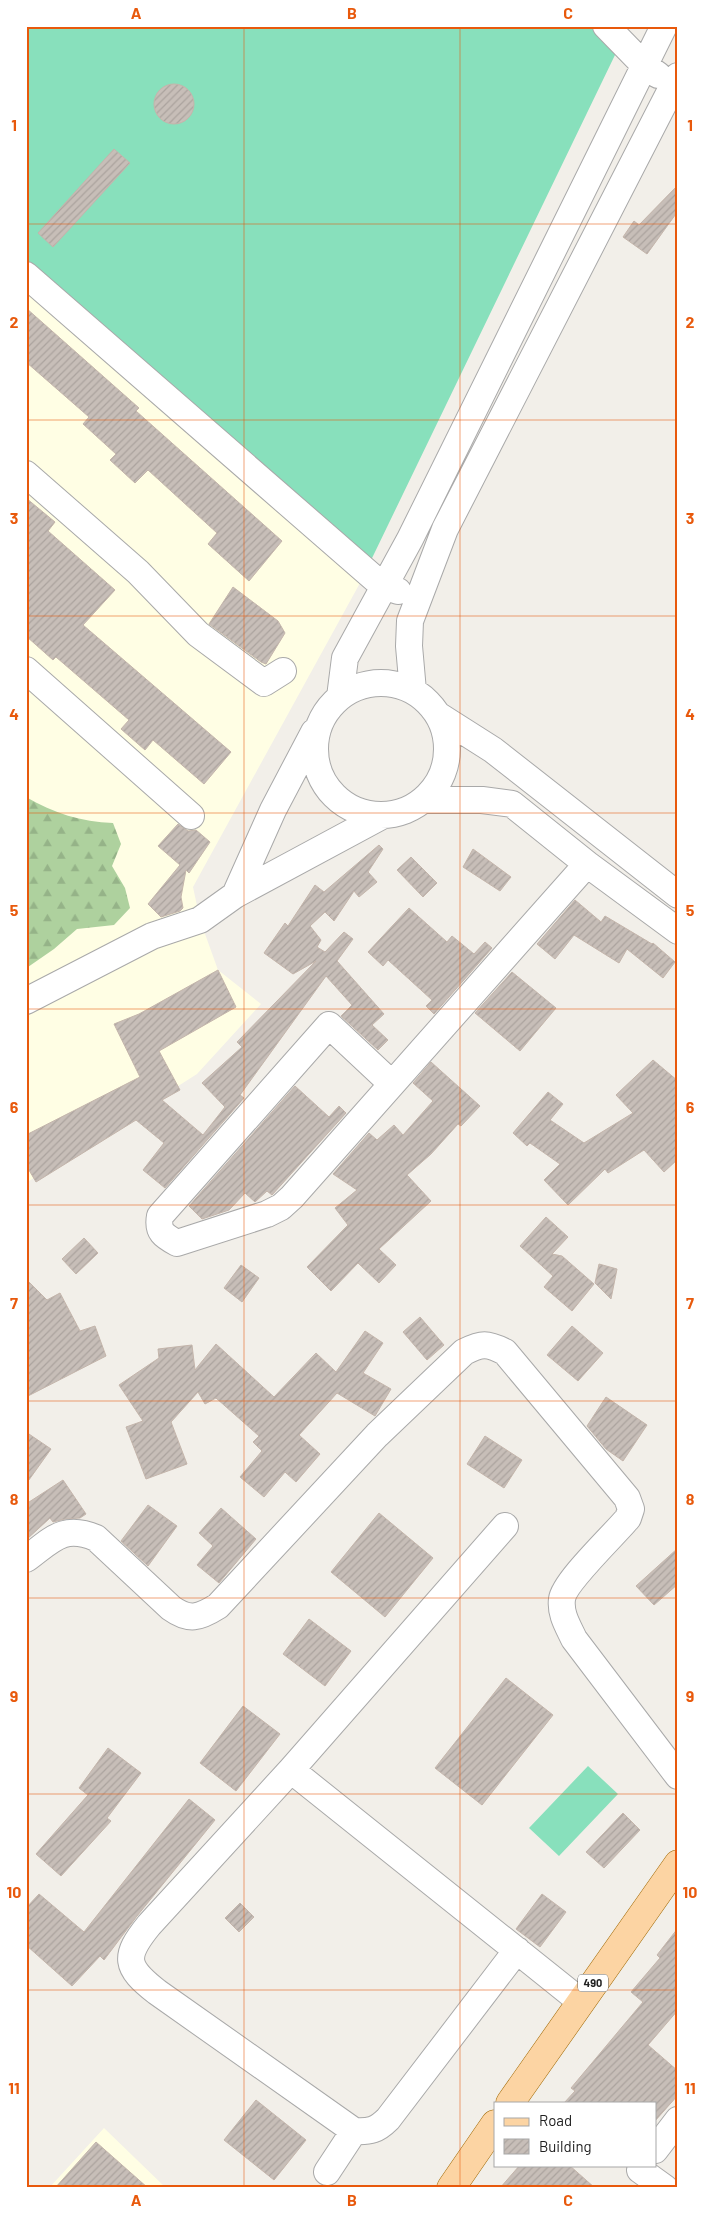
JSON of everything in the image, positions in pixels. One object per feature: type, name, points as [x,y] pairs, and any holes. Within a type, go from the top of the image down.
[{"type":"main road","name":"490","points":[[511,2102],[678,1864]]},
{"type":"main road","points":[[451,2188],[494,2125]]},
{"type":"street","points":[[413,691],[409,646],[410,621],[446,529],[675,81],[644,65],[606,26]]},
{"type":"street","points":[[340,696],[345,658],[410,539],[664,26]]},
{"type":"street","points":[[26,275],[383,586],[418,598]]},
{"type":"street","points":[[26,474],[138,572],[198,634],[264,683],[283,671]]},
{"type":"street","points":[[26,670],[191,816]]},
{"type":"street","points":[[236,895],[273,810],[322,716],[340,696],[363,685],[388,683],[413,691],[427,702],[438,715],[493,750],[678,895]]},
{"type":"street","points":[[30,993],[152,936],[200,920],[236,895],[380,817],[410,811],[426,800],[446,768],[448,741],[438,715]]},
{"type":"street","points":[[322,716],[314,742],[317,770],[330,794],[353,810],[380,817]]},
{"type":"street","points":[[426,800],[482,800],[512,804],[587,864],[678,932]]},
{"type":"street","points":[[392,1084],[329,1025],[160,1216],[158,1224],[163,1236],[176,1244],[222,1230],[281,1207],[392,1084],[587,864]]},
{"type":"street","points":[[26,1559],[55,1538],[74,1531],[83,1532],[96,1538],[171,1608],[181,1615],[192,1617],[206,1614],[218,1606],[377,1435],[464,1352],[479,1344],[493,1346],[505,1352],[626,1498],[631,1509],[628,1518],[569,1584],[562,1597],[562,1614],[574,1639],[678,1776]]},
{"type":"street","points":[[505,1526],[291,1770],[149,1925],[136,1941],[131,1954],[131,1966],[141,1980],[157,1992],[354,2131],[369,2132],[378,2128],[388,2119],[517,1950]]},
{"type":"street","points":[[291,1770],[580,2001]]},
{"type":"street","points":[[656,2149],[678,2120]]},
{"type":"street","points":[[327,2172],[354,2131]]},
{"type":"street","points":[[641,2168],[665,2188]]},
{"type":"shaded area","points":[[26,291],[360,583],[193,887],[200,920],[218,970],[261,1004],[197,1074],[26,1183]]},
{"type":"shaded area","points":[[104,2128],[166,2188],[49,2188]]},
{"type":"green space","points":[[26,26],[629,26],[360,583],[26,291]]},
{"type":"green space","points":[[26,797],[68,816],[90,821],[113,823],[121,844],[112,866],[125,888],[130,908],[114,925],[77,929],[54,949],[28,967],[26,966]]},
{"type":"green space","points":[[588,1766],[618,1794],[559,1856],[529,1828]]},
{"type":"building","points":[[178,84],[185,87],[191,93],[194,104],[193,112],[185,121],[178,124],[170,124],[163,121],[155,112],[154,100],[157,93],[166,85]]},
{"type":"building","points":[[114,149],[130,163],[53,247],[38,233]]},
{"type":"building","points":[[678,185],[678,211],[647,254],[623,237],[634,221],[639,225]]},
{"type":"building","points":[[26,308],[139,408],[136,411],[282,541],[249,581],[208,544],[217,533],[148,470],[135,483],[110,460],[116,454],[83,424],[89,417],[26,362]]},
{"type":"building","points":[[26,498],[55,522],[48,531],[115,590],[83,625],[231,752],[204,784],[153,740],[145,750],[121,729],[129,720],[56,657],[53,660],[26,636]]},
{"type":"building","points":[[233,587],[278,621],[285,633],[266,664],[209,624]]},
{"type":"building","points":[[178,824],[188,831],[196,830],[210,842],[189,873],[186,870],[181,897],[183,908],[180,911],[161,917],[148,904],[180,865],[158,846]]},
{"type":"building","points":[[379,845],[383,849],[368,872],[377,882],[359,897],[354,891],[334,921],[325,912],[310,926],[321,940],[317,947],[325,952],[344,932],[353,939],[337,961],[384,1014],[372,1025],[388,1040],[378,1050],[341,1016],[352,1005],[326,976],[240,1095],[244,1098],[165,1188],[143,1170],[164,1143],[136,1120],[36,1182],[26,1165],[26,1135],[140,1077],[114,1024],[139,1014],[218,970],[236,1007],[159,1051],[180,1090],[162,1100],[203,1135],[225,1107],[202,1083],[242,1047],[237,1042],[316,961],[293,974],[264,953],[285,923],[288,926],[315,885],[324,892]]},
{"type":"building","points":[[473,849],[511,877],[500,891],[463,867]]},
{"type":"building","points":[[411,857],[437,883],[423,897],[397,870]]},
{"type":"building","points":[[575,900],[601,922],[605,916],[653,943],[675,962],[663,978],[627,949],[619,963],[574,935],[555,959],[537,944]]},
{"type":"building","points":[[409,908],[447,942],[452,936],[474,954],[485,942],[492,948],[434,1014],[426,1006],[432,1000],[388,960],[383,966],[368,952]]},
{"type":"building","points":[[512,972],[556,1008],[520,1051],[475,1013]]},
{"type":"building","points":[[653,1060],[678,1081],[678,1159],[664,1172],[644,1150],[608,1173],[605,1169],[568,1205],[544,1180],[560,1164],[530,1143],[527,1146],[513,1133],[548,1092],[563,1104],[550,1120],[584,1143],[633,1113],[616,1095]]},
{"type":"building","points":[[431,1062],[480,1106],[461,1126],[458,1124],[431,1154],[407,1175],[431,1201],[379,1249],[396,1265],[379,1283],[358,1263],[331,1291],[307,1267],[348,1225],[335,1208],[357,1190],[333,1174],[369,1133],[377,1140],[394,1125],[403,1135],[433,1101],[413,1083]]},
{"type":"building","points":[[295,1086],[329,1117],[339,1106],[346,1113],[272,1195],[267,1191],[255,1202],[245,1193],[229,1210],[202,1219],[189,1206]]},
{"type":"building","points":[[546,1217],[568,1237],[552,1254],[562,1256],[594,1284],[572,1311],[544,1287],[553,1276],[520,1246]]},
{"type":"building","points":[[84,1238],[98,1253],[76,1274],[62,1259]]},
{"type":"building","points":[[599,1264],[617,1269],[611,1299],[595,1283]]},
{"type":"building","points":[[241,1265],[259,1278],[242,1302],[224,1288]]},
{"type":"building","points":[[26,1279],[47,1300],[60,1293],[80,1331],[95,1326],[106,1356],[26,1397]]},
{"type":"building","points":[[420,1317],[444,1345],[427,1360],[403,1332]]},
{"type":"building","points":[[572,1326],[603,1353],[578,1381],[547,1355]]},
{"type":"building","points":[[365,1331],[383,1343],[363,1373],[391,1389],[375,1416],[337,1393],[299,1435],[320,1454],[296,1482],[285,1472],[264,1497],[240,1477],[262,1451],[253,1442],[259,1436],[216,1398],[205,1404],[198,1392],[171,1422],[187,1464],[146,1479],[126,1427],[143,1421],[119,1385],[159,1358],[158,1349],[192,1345],[195,1370],[216,1344],[274,1397],[316,1353],[336,1372]]},
{"type":"building","points":[[606,1397],[647,1425],[623,1461],[606,1449],[587,1426]]},
{"type":"building","points":[[26,1432],[51,1449],[26,1484]]},
{"type":"building","points":[[485,1436],[522,1460],[504,1488],[467,1464]]},
{"type":"building","points":[[63,1480],[86,1514],[80,1518],[53,1522],[50,1518],[26,1540],[26,1504]]},
{"type":"building","points":[[148,1505],[177,1526],[148,1566],[121,1541]]},
{"type":"building","points":[[221,1508],[256,1539],[219,1583],[197,1565],[213,1546],[199,1533]]},
{"type":"building","points":[[379,1513],[433,1558],[385,1617],[331,1572]]},
{"type":"building","points":[[678,1548],[678,1584],[654,1605],[636,1586]]},
{"type":"building","points":[[309,1619],[351,1651],[325,1686],[283,1654]]},
{"type":"building","points":[[506,1678],[553,1715],[482,1805],[435,1768]]},
{"type":"building","points":[[243,1706],[280,1734],[236,1791],[200,1763]]},
{"type":"building","points":[[108,1748],[141,1773],[107,1818],[111,1821],[61,1876],[36,1854],[88,1795],[79,1788]]},
{"type":"building","points":[[189,1799],[215,1820],[104,1960],[100,1956],[72,1986],[26,1945],[26,1908],[39,1894],[84,1932]]},
{"type":"building","points":[[623,1813],[640,1830],[604,1868],[586,1852]]},
{"type":"building","points":[[542,1894],[566,1912],[540,1947],[516,1929]]},
{"type":"building","points":[[240,1903],[254,1917],[239,1932],[225,1918]]},
{"type":"building","points":[[678,1928],[678,2010],[648,2045],[678,2071],[678,2095],[656,2120],[656,2102],[565,2102],[575,2091],[571,2088],[643,2002],[631,1992],[660,1958],[657,1955]]},
{"type":"building","points":[[256,2100],[306,2140],[274,2180],[224,2140]]},
{"type":"building","points":[[96,2142],[148,2188],[55,2188]]},
{"type":"building","points":[[519,2166],[570,2166],[595,2188],[500,2188]]}]
